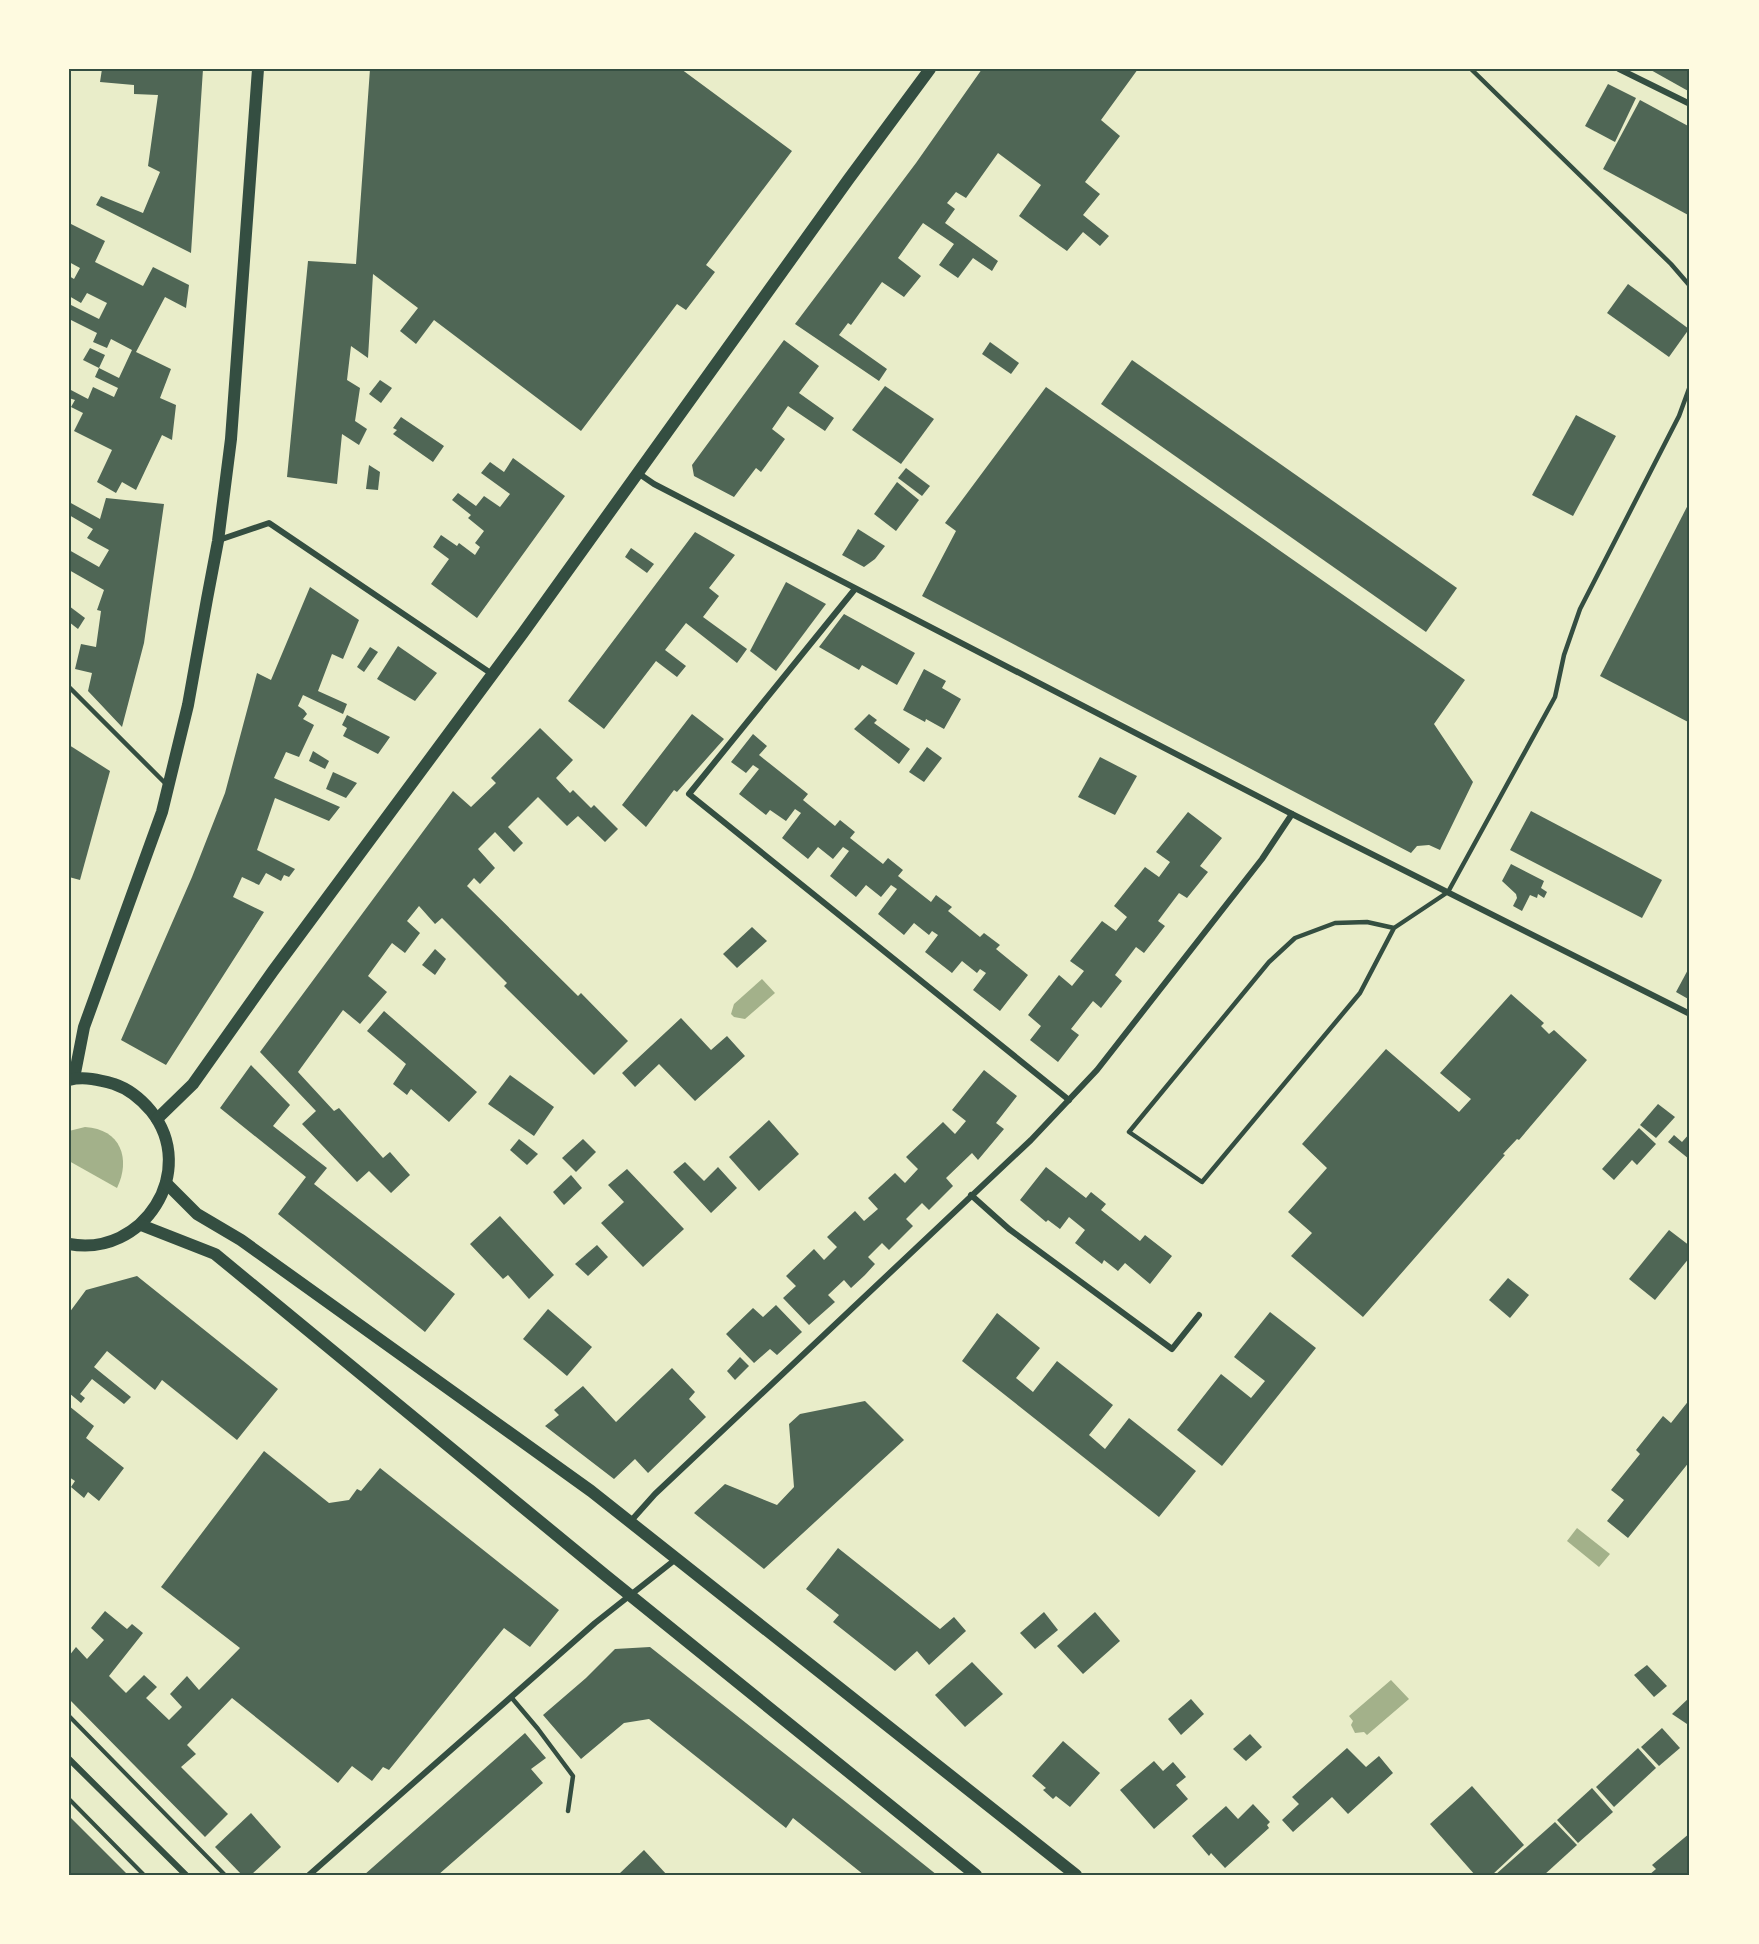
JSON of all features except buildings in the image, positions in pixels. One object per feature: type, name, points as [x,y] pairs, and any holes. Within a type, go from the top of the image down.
[{"type":"main road","points":[[69,1244],[82,1246],[103,1244],[123,1237],[141,1225],[154,1209],[166,1183],[169,1167],[167,1142],[157,1119],[142,1101],[122,1087],[99,1079],[72,1079],[84,1027],[158,823],[188,705],[218,541],[231,439],[258,69]]},
{"type":"main road","points":[[157,1119],[194,1084],[287,952],[492,674],[930,69]]},
{"type":"main road","points":[[166,1183],[197,1214],[242,1240],[591,1491],[1076,1875]]},
{"type":"main road","points":[[141,1225],[215,1254],[976,1875]]},
{"type":"main road","points":[[69,1257],[82,1246]]},
{"type":"street","points":[[1619,69],[1690,104]]},
{"type":"street","points":[[638,473],[654,484],[855,589],[1292,814],[1690,1014]]},
{"type":"street","points":[[218,541],[269,524],[492,674]]},
{"type":"street","points":[[855,589],[690,794],[1069,1100]]},
{"type":"street","points":[[630,1522],[655,1494],[821,1339],[1069,1100],[1097,1070],[1262,859],[1292,814]]},
{"type":"street","points":[[971,1196],[1009,1229],[1172,1349],[1199,1315]]},
{"type":"street","points":[[309,1875],[594,1623],[676,1558]]},
{"type":"street","points":[[69,1759],[186,1875]]},
{"type":"lane","points":[[1471,69],[1671,264],[1690,286]]},
{"type":"lane","points":[[1394,928],[1367,922],[1335,923],[1295,938],[1269,962],[1129,1132],[1202,1182],[1360,993],[1394,928],[1448,892],[1555,697],[1564,655],[1580,609],[1679,416],[1690,386]]},
{"type":"lane","points":[[69,687],[168,786]]},
{"type":"lane","points":[[511,1697],[573,1776],[568,1811]]},
{"type":"path","points":[[69,1716],[225,1875]]},
{"type":"path","points":[[69,1799],[144,1875]]},
{"type":"shaded area","points":[[762,979],[775,993],[745,1019],[734,1017],[731,1014],[734,1004]]},
{"type":"shaded area","points":[[85,1127],[107,1133],[120,1147],[123,1167],[117,1188],[69,1161],[69,1131]]},
{"type":"shaded area","points":[[1577,1528],[1610,1554],[1599,1567],[1567,1541]]},
{"type":"shaded area","points":[[1391,1680],[1409,1699],[1367,1735],[1364,1732],[1355,1733],[1351,1725],[1353,1721],[1349,1716]]}]
